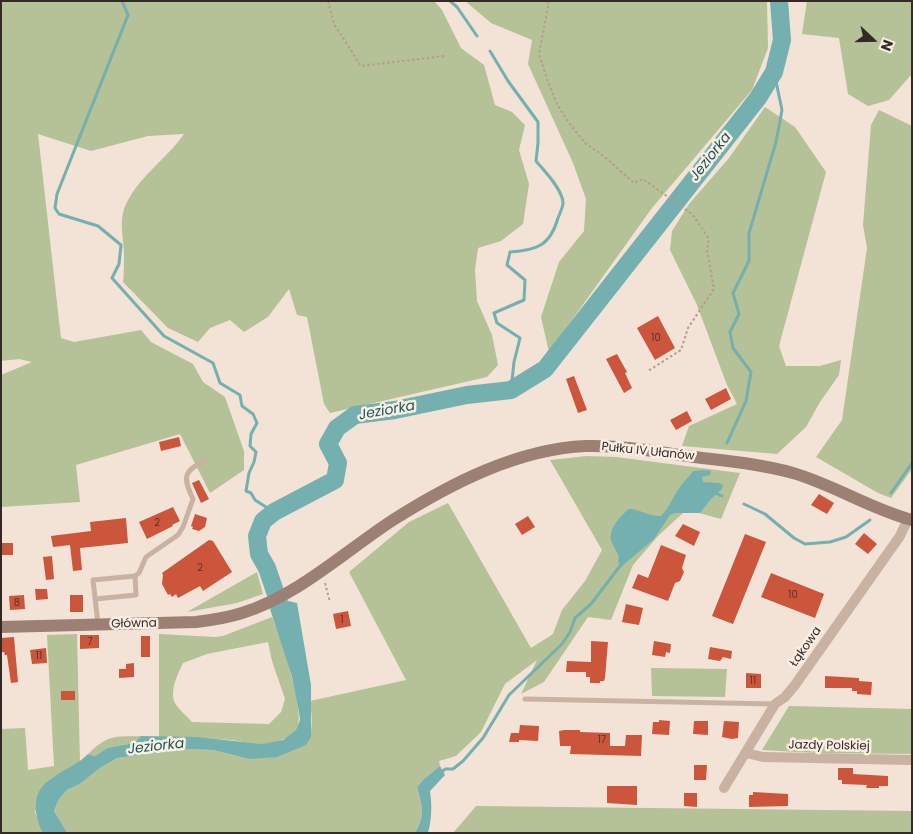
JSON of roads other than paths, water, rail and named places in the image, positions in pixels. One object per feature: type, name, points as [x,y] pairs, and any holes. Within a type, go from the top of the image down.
[{"type":"street","name":"Pułku IV Ułanów","points":[[264,604],[298,586],[384,526],[440,493],[514,461],[543,452],[572,447],[618,447],[777,469],[815,480],[881,510],[910,520]]},
{"type":"street","name":"Łąkowa","points":[[724,788],[775,704],[785,697],[795,685],[910,520]]},
{"type":"street","name":"Główna","points":[[1,627],[196,622],[243,613],[264,604]]},
{"type":"street","name":"Jazdy Polskiej","points":[[746,753],[763,756],[912,760]]},
{"type":"lane","points":[[98,624],[93,580],[135,576],[139,573],[146,557],[178,535],[183,527],[193,499],[186,485],[186,475],[192,468],[206,460]]},
{"type":"lane","points":[[95,599],[136,595],[135,576]]},
{"type":"lane","points":[[525,699],[775,704]]},
{"type":"water","points":[[693,471],[711,471],[710,475],[702,477],[703,482],[719,483],[723,485],[722,489],[700,513],[675,513],[670,515],[654,539],[622,566],[618,562],[618,554],[611,540],[613,527],[619,519],[629,509],[661,516]]},
{"type":"water","points":[[288,601],[297,603],[311,685],[311,737],[306,745],[277,757],[249,759],[213,750],[187,749],[117,758],[100,768],[80,784],[67,790],[59,799],[54,811],[67,833],[43,833],[36,815],[38,794],[42,787],[56,775],[88,754],[95,756],[107,748],[134,743],[141,736],[197,737],[262,744],[283,740],[296,730],[300,720],[292,677],[270,609]]},
{"type":"water","points":[[440,766],[445,775],[430,791],[431,812],[428,833],[415,833],[422,815],[417,787]]},
{"type":"waterway","points":[[122,1],[128,15],[57,194],[55,208],[59,214],[98,226],[121,245],[119,264],[112,278],[164,336],[213,363],[220,383],[240,395],[242,406],[253,414],[257,423],[251,434],[250,446],[256,452],[249,473],[246,491],[251,493],[255,500],[274,512]]},
{"type":"waterway","points":[[450,1],[457,7],[477,36]]},
{"type":"waterway","name":"Jeziorka","points":[[283,615],[267,568],[259,554],[257,536],[263,521],[274,512],[335,480],[338,463],[328,444],[337,428],[355,415],[395,410],[467,395],[511,390],[545,369],[758,98],[774,72],[782,40],[779,1]]},
{"type":"waterway","points":[[490,51],[508,81],[538,122],[536,161],[557,186],[563,203],[555,227],[546,241],[535,248],[510,252],[507,265],[525,280],[524,300],[494,313],[497,323],[520,338],[514,362],[511,390]]},
{"type":"waterway","points":[[727,443],[746,401],[751,372],[733,348],[730,332],[739,314],[733,293],[749,261],[749,233],[776,142],[782,110],[774,72]]},
{"type":"waterway","points":[[891,493],[912,463]]},
{"type":"waterway","points":[[713,492],[722,496]]},
{"type":"waterway","points":[[744,504],[765,514],[794,538],[805,544],[830,542],[846,537],[870,520]]},
{"type":"waterway","points":[[441,773],[445,769],[453,769],[463,761],[483,738],[509,695],[562,644],[570,632],[575,618],[591,604],[623,562]]}]
